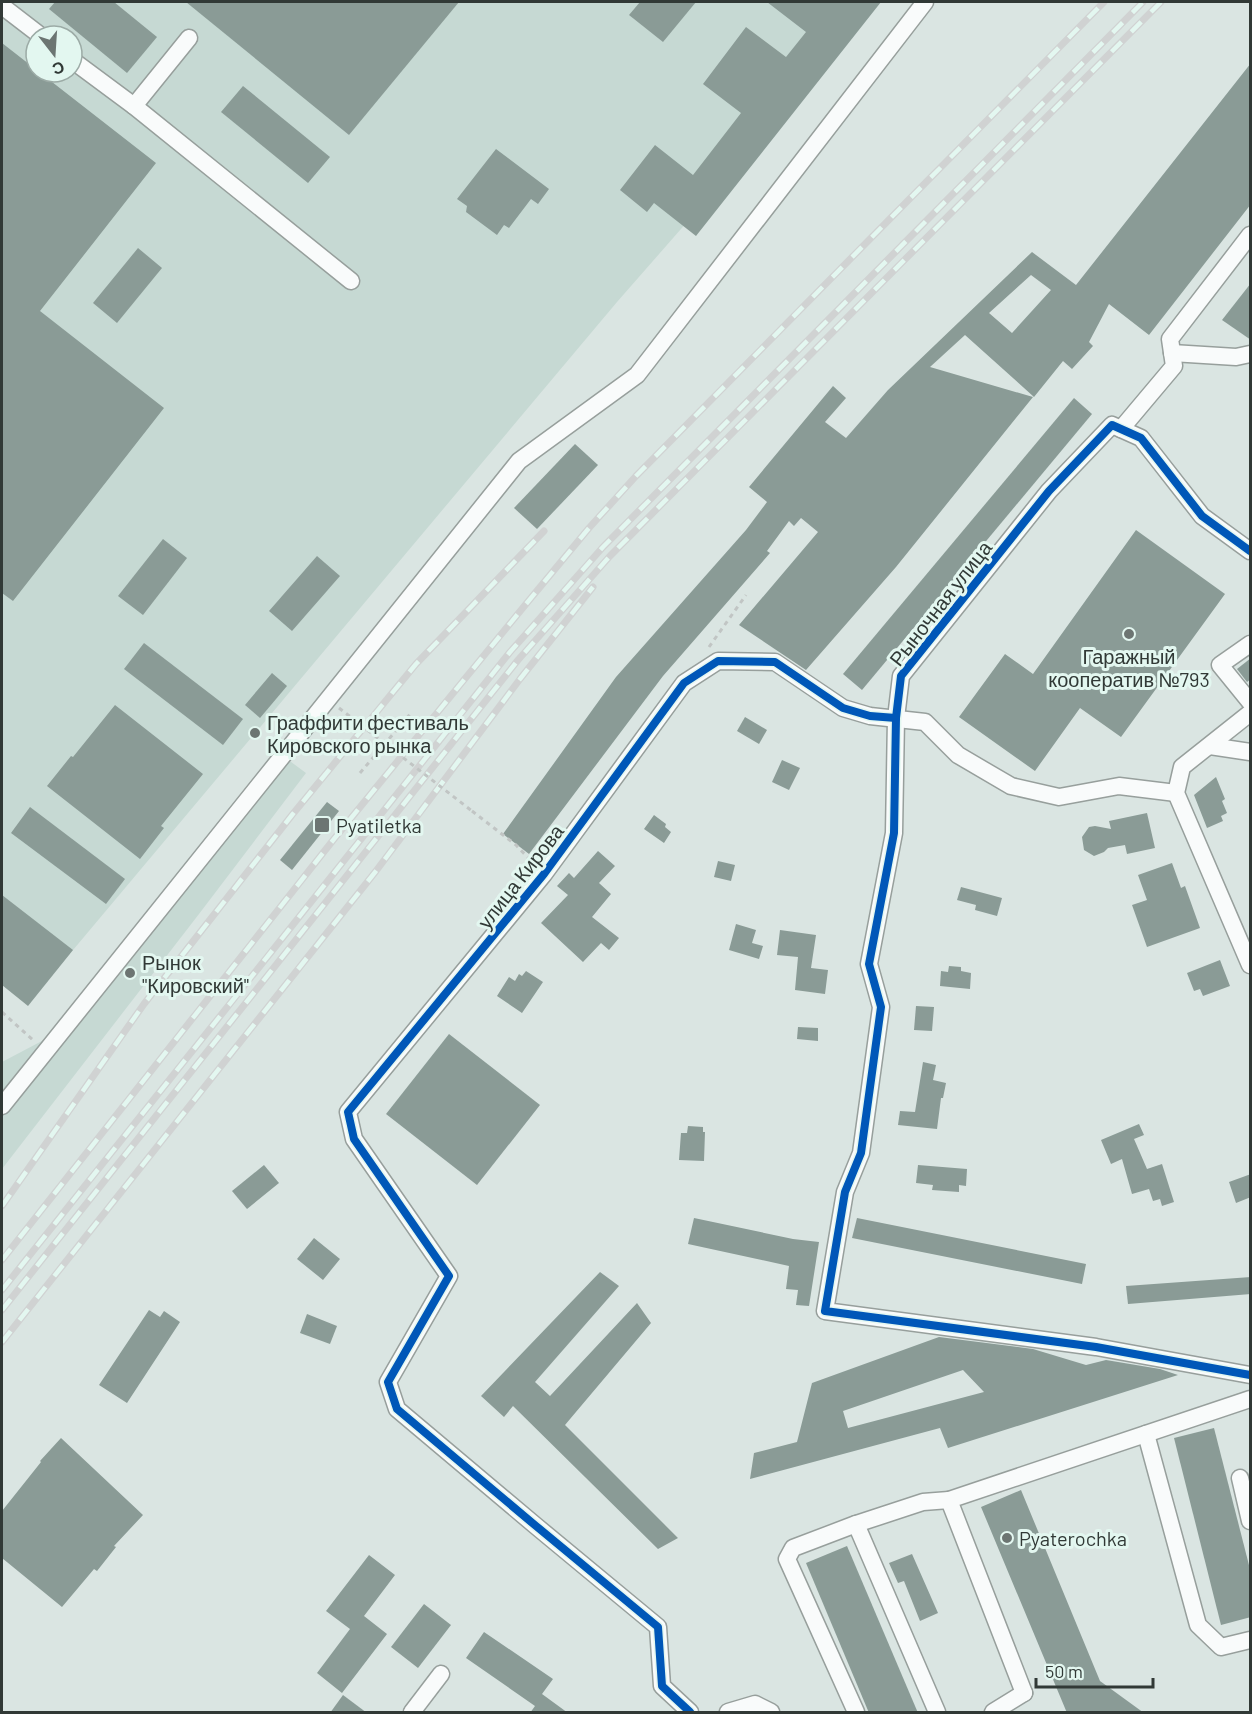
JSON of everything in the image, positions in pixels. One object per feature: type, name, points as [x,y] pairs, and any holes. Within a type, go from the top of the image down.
[{"type":"street","points":[[2,1106],[519,461],[637,375],[925,2]]},
{"type":"street","points":[[2,6],[25,24]]},
{"type":"street","points":[[134,106],[189,38]]},
{"type":"street","points":[[84,69],[134,106],[351,281]]},
{"type":"street","name":"Рыночная улица","points":[[1251,235],[1170,339],[1174,366],[1117,427],[1049,491],[901,676],[896,718],[894,833],[869,964],[881,1007],[861,1153],[845,1192],[825,1311],[1096,1347],[1251,1375]]},
{"type":"street","points":[[1172,353],[1236,357],[1251,354]]},
{"type":"street","points":[[1117,427],[1141,438],[1202,516],[1251,551]]},
{"type":"street","points":[[1251,644],[1220,665],[1251,702]]},
{"type":"street","name":"улица Кирова","points":[[690,1713],[662,1686],[658,1627],[397,1409],[388,1382],[450,1276],[354,1139],[348,1112],[544,874],[684,683],[718,661],[775,662],[843,708],[870,716],[925,722],[958,754],[1011,786],[1059,797],[1119,786],[1176,793]]},
{"type":"street","points":[[1251,713],[1182,767],[1176,793],[1251,965]]},
{"type":"street","points":[[1210,746],[1251,752]]},
{"type":"street","points":[[856,1713],[787,1559],[793,1548],[923,1502],[949,1500],[1251,1399]]},
{"type":"street","points":[[1146,1434],[1198,1625],[1221,1647],[1251,1640]]},
{"type":"street","points":[[1240,1478],[1251,1521]]},
{"type":"street","points":[[949,1500],[1024,1693],[993,1713]]},
{"type":"street","points":[[856,1524],[937,1713]]},
{"type":"street","points":[[412,1713],[441,1674]]},
{"type":"street","points":[[728,1713],[755,1704],[771,1713]]},
{"type":"path","points":[[705,654],[746,595]]},
{"type":"path","points":[[339,708],[516,845],[544,874]]},
{"type":"path","points":[[360,773],[411,713]]},
{"type":"path","points":[[2,1012],[46,1051]]},
{"type":"shaded area","points":[[2,2],[880,2],[617,302],[47,981],[2,969]]},
{"type":"shaded area","name":"Рынок \"Кировский\"","points":[[283,756],[306,773],[2,1169],[2,1062],[59,1032]]},
{"type":"building","points":[[55,2],[114,2],[157,37],[127,73],[84,38],[84,24],[67,24],[49,9]]},
{"type":"building","points":[[186,2],[459,2],[349,135]]},
{"type":"building","points":[[640,2],[696,2],[663,42],[629,15]]},
{"type":"building","points":[[767,2],[881,2],[696,236],[654,203],[647,212],[620,190],[655,145],[693,175],[741,113],[703,84],[746,27],[786,57],[806,32]]},
{"type":"building","points":[[2,43],[24,60],[24,84],[55,84],[156,163],[40,311],[164,408],[13,601],[2,593]]},
{"type":"building","points":[[1251,63],[1251,204],[1149,335],[1109,304],[1089,342],[1093,346],[1072,369],[1063,361],[1034,397],[965,335],[930,367],[1033,397],[896,567],[806,670],[739,625],[818,532],[801,518],[794,526],[789,521],[767,551],[770,553],[663,676],[529,854],[503,834],[616,677],[746,530],[767,502],[749,487],[833,386],[846,398],[825,422],[846,438],[888,390],[1032,252],[1076,285]],"holes":[[[1031,275],[1051,290],[1012,333],[989,313]]]},
{"type":"building","points":[[243,86],[330,157],[308,183],[221,112]]},
{"type":"building","points":[[496,149],[549,189],[538,204],[531,199],[509,228],[504,225],[497,235],[466,212],[467,206],[457,199]]},
{"type":"building","points":[[138,248],[162,268],[117,323],[93,303]]},
{"type":"building","points":[[1251,283],[1251,340],[1222,320]]},
{"type":"building","points":[[1074,398],[1092,414],[862,690],[843,674]]},
{"type":"building","points":[[575,444],[598,465],[537,529],[514,508]]},
{"type":"building","name":"Гаражный кооператив №793","points":[[1136,530],[1225,594],[1121,737],[1080,708],[1035,771],[959,717],[1005,654],[1033,674]]},
{"type":"building","points":[[163,539],[187,558],[143,615],[118,596]]},
{"type":"building","points":[[317,556],[340,576],[292,631],[269,611]]},
{"type":"building","points":[[144,643],[243,719],[223,745],[124,669]]},
{"type":"building","points":[[1251,658],[1251,679],[1247,682],[1237,669]]},
{"type":"building","points":[[272,673],[287,686],[260,718],[245,705]]},
{"type":"building","points":[[115,705],[203,774],[161,826],[164,828],[140,859],[47,786]]},
{"type":"building","points":[[745,717],[767,730],[759,744],[737,731]]},
{"type":"building","points":[[782,760],[800,768],[789,790],[772,782]]},
{"type":"building","points":[[1216,777],[1225,799],[1222,801],[1227,813],[1221,816],[1223,821],[1207,828],[1194,795]]},
{"type":"building","points":[[327,802],[339,811],[292,870],[280,860]]},
{"type":"building","points":[[30,807],[125,879],[106,904],[11,833]]},
{"type":"building","points":[[1147,813],[1155,848],[1127,854],[1125,845],[1108,848],[1094,856],[1084,850],[1082,837],[1089,827],[1111,829],[1109,821]]},
{"type":"building","points":[[654,815],[666,824],[665,827],[671,832],[664,843],[644,829]]},
{"type":"building","points":[[598,851],[615,866],[599,883],[611,894],[592,917],[619,938],[609,950],[601,943],[583,962],[541,923],[568,895],[557,886],[569,873],[574,878]]},
{"type":"building","points":[[718,861],[735,865],[731,881],[714,877]]},
{"type":"building","points":[[1172,863],[1181,888],[1185,886],[1200,928],[1147,947],[1132,905],[1147,900],[1138,875]]},
{"type":"building","points":[[961,887],[1002,898],[997,916],[975,910],[976,905],[957,900]]},
{"type":"building","points":[[2,895],[73,950],[28,1006],[2,985]]},
{"type":"building","points":[[736,924],[756,930],[752,943],[763,946],[759,959],[729,950]]},
{"type":"building","points":[[780,930],[816,935],[811,968],[828,970],[825,994],[795,990],[798,957],[777,955]]},
{"type":"building","points":[[1220,960],[1230,986],[1203,996],[1200,989],[1194,991],[1187,973]]},
{"type":"building","points":[[949,966],[961,967],[961,971],[971,973],[970,989],[940,986],[941,971],[948,972]]},
{"type":"building","points":[[526,971],[543,982],[522,1013],[497,996],[509,977],[515,981],[519,974],[522,976]]},
{"type":"building","points":[[916,1006],[934,1007],[932,1031],[914,1030]]},
{"type":"building","points":[[798,1027],[818,1028],[818,1041],[797,1039]]},
{"type":"building","points":[[449,1034],[540,1105],[477,1185],[386,1114]]},
{"type":"building","points":[[923,1062],[936,1065],[933,1080],[946,1083],[943,1098],[941,1098],[937,1129],[898,1125],[900,1111],[915,1112]]},
{"type":"building","points":[[1139,1124],[1144,1135],[1134,1139],[1147,1169],[1162,1164],[1174,1202],[1162,1206],[1160,1199],[1153,1201],[1149,1189],[1132,1194],[1122,1159],[1111,1164],[1101,1140]]},
{"type":"building","points":[[688,1126],[703,1127],[703,1132],[705,1132],[704,1161],[679,1160],[681,1133],[687,1133]]},
{"type":"building","points":[[264,1165],[279,1183],[247,1209],[232,1191]]},
{"type":"building","points":[[918,1165],[967,1169],[966,1186],[959,1185],[959,1192],[932,1190],[933,1185],[916,1183]]},
{"type":"building","points":[[1251,1174],[1251,1197],[1236,1203],[1229,1182]]},
{"type":"building","points":[[694,1218],[793,1239],[819,1242],[809,1306],[796,1305],[798,1290],[786,1289],[789,1266],[688,1244]]},
{"type":"building","points":[[857,1218],[1086,1264],[1082,1284],[852,1238]]},
{"type":"building","points":[[314,1238],[340,1259],[323,1280],[297,1259]]},
{"type":"building","points":[[600,1272],[619,1286],[535,1382],[550,1396],[637,1303],[651,1323],[565,1425],[678,1538],[658,1549],[513,1406],[504,1417],[481,1396]]},
{"type":"building","points":[[1251,1277],[1251,1294],[1128,1304],[1126,1286]]},
{"type":"building","points":[[149,1310],[160,1317],[164,1311],[180,1322],[127,1403],[99,1385]]},
{"type":"building","points":[[307,1314],[337,1326],[330,1344],[300,1333]]},
{"type":"building","points":[[939,1337],[1033,1349],[1086,1365],[1106,1360],[1160,1369],[1178,1375],[948,1448],[940,1428],[750,1479],[754,1453],[797,1442],[812,1383]],"holes":[[[963,1370],[984,1392],[848,1428],[843,1411]]]},
{"type":"building","points":[[1214,1428],[1251,1573],[1251,1617],[1221,1625],[1174,1438]]},
{"type":"building","points":[[61,1438],[143,1515],[114,1546],[116,1547],[97,1571],[94,1569],[62,1607],[2,1558],[2,1511],[40,1461]]},
{"type":"building","points":[[1021,1490],[1100,1681],[1144,1713],[1067,1713],[981,1507]]},
{"type":"building","points":[[847,1546],[918,1713],[869,1713],[806,1563]]},
{"type":"building","points":[[912,1554],[938,1613],[920,1621],[904,1581],[898,1583],[889,1563]]},
{"type":"building","points":[[369,1555],[395,1575],[364,1616],[387,1634],[342,1693],[317,1673],[350,1629],[326,1611]]},
{"type":"building","points":[[424,1604],[451,1625],[418,1668],[391,1647]]},
{"type":"building","points":[[484,1632],[553,1679],[542,1694],[568,1713],[530,1713],[535,1706],[466,1658]]},
{"type":"building","points":[[343,1695],[367,1713],[330,1713]]},
{"type":"railway","points":[[2,1260],[334,839],[589,528],[636,476],[1104,2]]},
{"type":"railway","points":[[2,1290],[510,652],[603,547],[1143,2]]},
{"type":"railway","points":[[2,1310],[518,660],[610,556],[1161,2]]},
{"type":"railway","points":[[2,1206],[144,1004],[292,815],[416,664],[544,531]]},
{"type":"railway","points":[[2,1342],[376,871],[520,679],[593,587]]},
{"type":"cycle path","points":[[1250,551],[1202,516],[1141,438],[1112,425],[1049,491],[901,676],[896,718],[894,833],[869,964],[881,1007],[861,1153],[845,1192],[825,1311],[1096,1347],[1250,1375]]},
{"type":"cycle path","points":[[690,1712],[662,1686],[658,1627],[397,1409],[388,1382],[449,1276],[354,1139],[348,1112],[544,874],[684,683],[718,661],[775,662],[843,708],[870,716],[896,718]]},
{"type":"place","name":"Гаражный кооператив №793","points":[[1129,634]]},
{"type":"place","name":"Граффити фестиваль Кировского рынка","points":[[255,733]]},
{"type":"place","name":"Pyatiletka","points":[[322,825]]},
{"type":"place","name":"Рынок \"Кировский\"","points":[[130,973]]},
{"type":"place","name":"Pyaterochka","points":[[1007,1538]]}]
